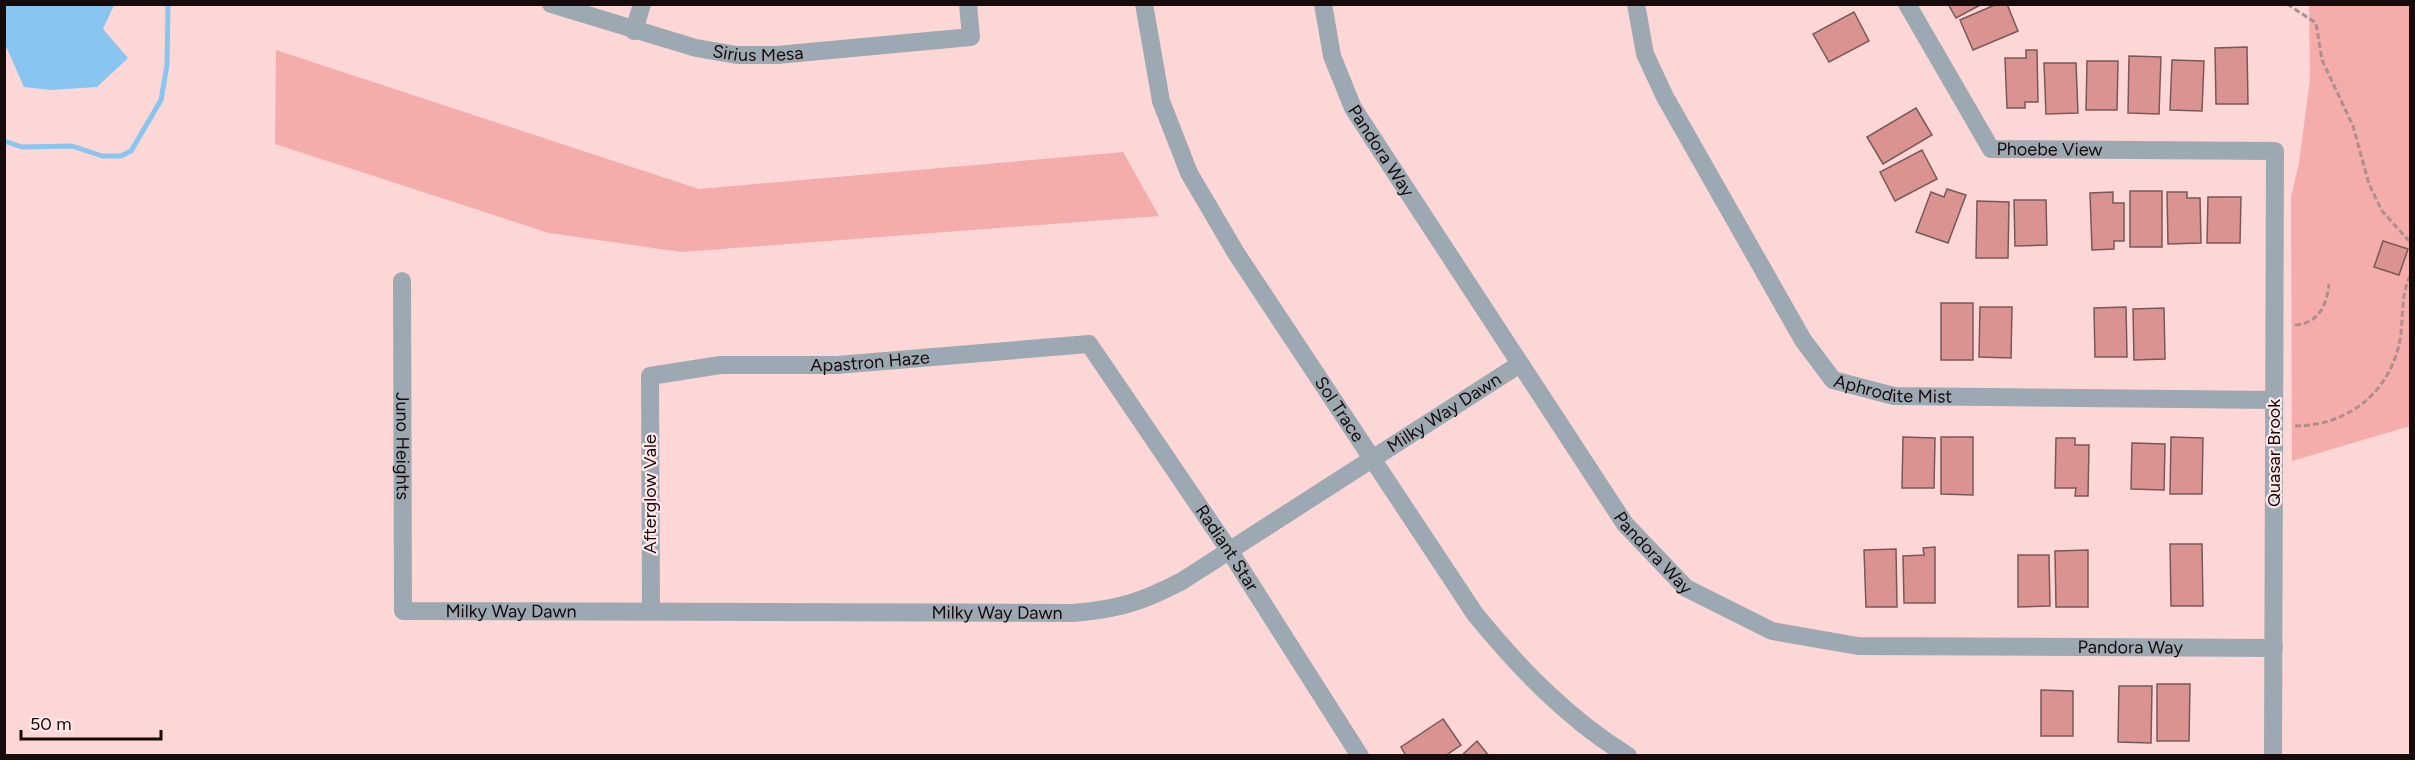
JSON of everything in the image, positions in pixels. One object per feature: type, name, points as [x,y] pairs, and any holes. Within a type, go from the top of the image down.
[{"type":"street","name":"Sirius Mesa","points":[[551,4],[634,31],[736,56],[777,56],[971,37],[968,4]]},
{"type":"street","points":[[634,31],[642,4]]},
{"type":"street","name":"Sol Trace","points":[[1144,4],[1161,101],[1189,173],[1236,253],[1475,614],[1517,666],[1559,706],[1628,756]]},
{"type":"street","name":"Pandora Way","points":[[1323,4],[1332,56],[1353,108],[1624,524],[1686,588],[1772,631],[1858,646],[2274,648]]},
{"type":"street","name":"Aphrodite Mist","points":[[1636,4],[1645,54],[1665,97],[1803,340],[1833,380],[1894,396],[2274,400]]},
{"type":"street","name":"Phoebe View","points":[[1906,4],[1991,149],[2275,151]]},
{"type":"street","name":"Quasar Brook","points":[[2273,756],[2275,151]]},
{"type":"street","name":"Juno Heights","points":[[402,281],[403,610]]},
{"type":"street","name":"Apastron Haze","points":[[650,376],[720,365],[837,365],[1089,344]]},
{"type":"street","name":"Radiant Star","points":[[1089,344],[1229,550],[1360,756]]},
{"type":"street","name":"Milky Way Dawn","points":[[403,610],[651,612],[1095,611],[1115,609],[1148,599],[1182,582],[1372,457],[1520,364]]},
{"type":"street","name":"Afterglow Vale","points":[[650,376],[651,612]]},
{"type":"path","points":[[2287,4],[2316,23],[2322,60],[2353,126],[2369,184],[2382,211],[2410,242]]},
{"type":"path","points":[[2295,426],[2328,423],[2346,416],[2367,401],[2385,380],[2400,339],[2403,299],[2410,276]]},
{"type":"path","points":[[2295,325],[2305,325],[2316,318],[2328,293],[2329,284]]},
{"type":"shaded area","points":[[2309,5],[2410,5],[2410,426],[2292,461],[2291,197],[2299,163],[2310,79]]},
{"type":"shaded area","points":[[276,50],[699,189],[1123,152],[1159,216],[681,252],[549,233],[275,144]]},
{"type":"water","points":[[4,5],[114,5],[103,29],[128,58],[97,87],[50,90],[24,87],[5,44]]},
{"type":"building","points":[[1948,4],[1982,4],[1956,18]]},
{"type":"building","points":[[1997,4],[2007,4],[2018,31],[1973,50],[1960,20]]},
{"type":"building","points":[[1854,12],[1869,41],[1829,62],[1813,34]]},
{"type":"building","points":[[2247,47],[2248,104],[2216,104],[2215,48]]},
{"type":"building","points":[[2026,50],[2037,50],[2038,102],[2025,102],[2025,108],[2007,108],[2005,58],[2026,58]]},
{"type":"building","points":[[2129,56],[2161,57],[2159,114],[2128,113]]},
{"type":"building","points":[[2172,60],[2204,61],[2202,111],[2170,110]]},
{"type":"building","points":[[2087,61],[2118,61],[2117,110],[2086,110]]},
{"type":"building","points":[[2044,63],[2076,63],[2078,113],[2046,114]]},
{"type":"building","points":[[1916,108],[1932,135],[1883,164],[1867,137]]},
{"type":"building","points":[[1922,150],[1937,179],[1895,201],[1880,172]]},
{"type":"building","points":[[1947,189],[1966,195],[1948,243],[1916,232],[1931,192],[1944,197]]},
{"type":"building","points":[[2130,191],[2162,191],[2162,247],[2130,247]]},
{"type":"building","points":[[2113,192],[2113,203],[2124,203],[2124,241],[2114,241],[2114,249],[2092,250],[2090,193]]},
{"type":"building","points":[[2167,192],[2187,192],[2187,198],[2200,198],[2201,243],[2168,244]]},
{"type":"building","points":[[2208,197],[2241,197],[2240,243],[2207,243]]},
{"type":"building","points":[[2014,200],[2046,200],[2047,245],[2015,246]]},
{"type":"building","points":[[1977,201],[2009,202],[2008,258],[1976,258]]},
{"type":"building","points":[[2383,241],[2408,249],[2399,275],[2374,267]]},
{"type":"building","points":[[1941,303],[1973,303],[1973,360],[1941,360]]},
{"type":"building","points":[[1980,307],[2012,307],[2011,358],[1979,357]]},
{"type":"building","points":[[2126,307],[2127,357],[2095,357],[2094,308]]},
{"type":"building","points":[[2164,308],[2165,359],[2134,360],[2133,309]]},
{"type":"building","points":[[1903,437],[1935,438],[1934,488],[1902,488]]},
{"type":"building","points":[[1941,437],[1973,437],[1973,495],[1941,494]]},
{"type":"building","points":[[2171,437],[2203,438],[2202,494],[2170,494]]},
{"type":"building","points":[[2056,438],[2075,438],[2075,445],[2089,445],[2088,496],[2075,496],[2076,488],[2055,488]]},
{"type":"building","points":[[2132,443],[2165,444],[2164,490],[2131,489]]},
{"type":"building","points":[[2170,544],[2202,544],[2203,606],[2171,606]]},
{"type":"building","points":[[1935,547],[1935,603],[1904,603],[1903,556],[1924,555],[1923,548]]},
{"type":"building","points":[[1896,549],[1897,607],[1866,607],[1864,550]]},
{"type":"building","points":[[2088,550],[2088,607],[2056,607],[2055,551]]},
{"type":"building","points":[[2018,555],[2049,555],[2050,606],[2018,607]]},
{"type":"building","points":[[2157,684],[2190,684],[2189,741],[2157,741]]},
{"type":"building","points":[[2119,686],[2152,686],[2151,743],[2118,742]]},
{"type":"building","points":[[2041,690],[2073,691],[2073,736],[2041,736]]},
{"type":"building","points":[[1443,719],[1461,745],[1445,756],[1406,756],[1401,747]]},
{"type":"building","points":[[1477,741],[1489,756],[1461,756]]},
{"type":"waterway","points":[[4,141],[22,147],[72,146],[102,156],[121,156],[131,151],[161,100],[167,65],[168,4]]}]
